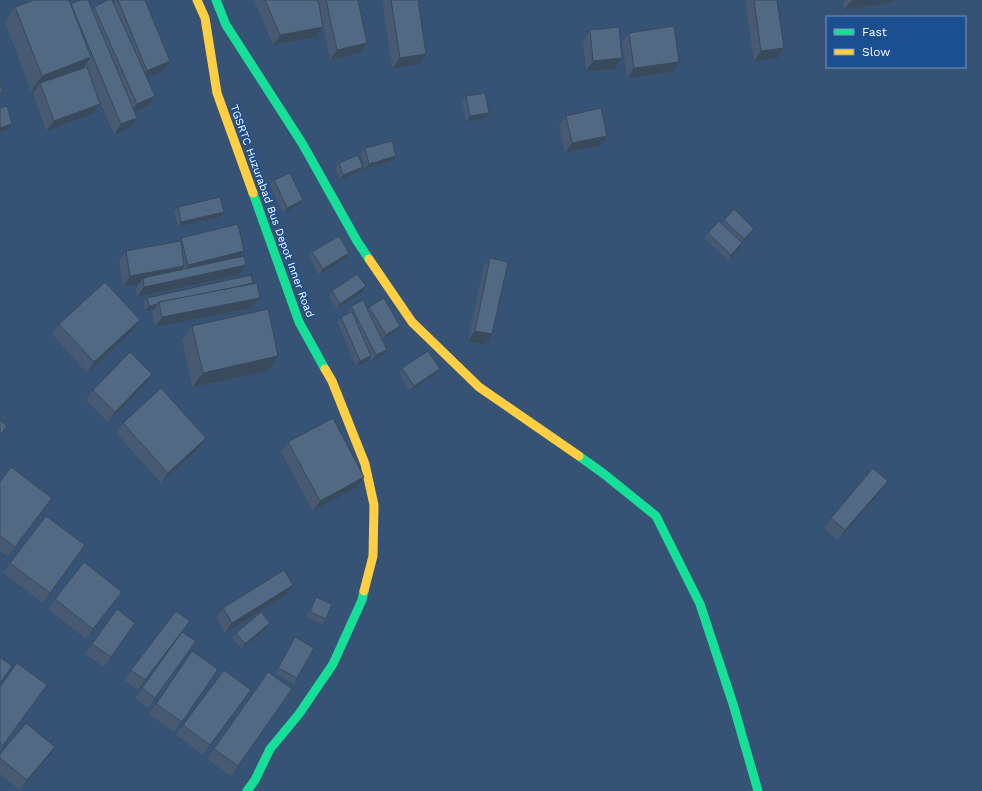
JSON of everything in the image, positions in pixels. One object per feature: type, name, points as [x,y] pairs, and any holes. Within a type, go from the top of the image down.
[{"type":"street","name":"TGSRTC Huzurabad Bus Depot Inner Road","points":[[197,0],[205,18],[217,93],[299,322],[332,381],[365,464],[374,505],[373,556],[362,600],[332,664],[299,714],[270,749],[255,780],[247,791]]},
{"type":"street","points":[[216,0],[226,25],[302,143],[357,241],[412,322],[479,387],[604,474],[656,516],[700,604],[733,704],[758,791]]},
{"type":"building","points":[[34,0],[69,0],[91,57],[42,76],[15,7]]},
{"type":"building","points":[[80,0],[88,0],[137,118],[121,124],[71,4]]},
{"type":"building","points":[[108,0],[112,0],[155,96],[137,104],[94,7]]},
{"type":"building","points":[[118,0],[145,0],[170,61],[147,71]]},
{"type":"building","points":[[265,0],[318,0],[323,27],[280,35]]},
{"type":"building","points":[[326,0],[358,0],[367,43],[337,50]]},
{"type":"building","points":[[391,0],[418,0],[426,54],[400,58]]},
{"type":"building","points":[[754,0],[777,0],[784,48],[761,51]]},
{"type":"building","points":[[674,26],[679,62],[634,68],[629,33]]},
{"type":"building","points":[[619,27],[622,58],[593,61],[590,30]]},
{"type":"building","points":[[87,67],[100,104],[54,121],[40,83]]},
{"type":"building","points":[[0,81],[3,93],[0,93]]},
{"type":"building","points":[[485,93],[489,113],[470,116],[466,96]]},
{"type":"building","points":[[7,106],[12,124],[0,128],[0,108]]},
{"type":"building","points":[[601,108],[607,136],[572,143],[566,116]]},
{"type":"building","points":[[392,141],[396,156],[369,164],[365,148]]},
{"type":"building","points":[[358,155],[363,167],[343,175],[339,163]]},
{"type":"building","points":[[290,173],[303,200],[287,208],[274,180]]},
{"type":"building","points":[[220,197],[224,212],[181,222],[178,207]]},
{"type":"building","points":[[734,209],[754,229],[744,239],[724,220]]},
{"type":"building","points":[[719,221],[742,243],[731,255],[708,233]]},
{"type":"building","points":[[238,224],[244,251],[188,265],[181,238]]},
{"type":"building","points":[[339,236],[349,253],[323,269],[312,252]]},
{"type":"building","points":[[181,241],[184,266],[130,276],[126,251]]},
{"type":"building","points":[[244,256],[246,265],[144,287],[143,278]]},
{"type":"building","points":[[490,258],[508,262],[492,334],[475,331]]},
{"type":"building","points":[[357,274],[366,286],[340,304],[332,291]]},
{"type":"building","points":[[251,275],[253,283],[159,302],[158,304],[149,306],[147,298]]},
{"type":"building","points":[[105,282],[140,320],[94,362],[59,324]]},
{"type":"building","points":[[257,283],[260,298],[162,317],[159,302]]},
{"type":"building","points":[[384,298],[400,326],[386,335],[369,307]]},
{"type":"building","points":[[363,300],[387,350],[376,355],[351,306]]},
{"type":"building","points":[[268,309],[278,356],[203,373],[192,326]]},
{"type":"building","points":[[352,312],[371,356],[360,361],[341,317]]},
{"type":"building","points":[[428,351],[440,369],[414,386],[402,368]]},
{"type":"building","points":[[130,352],[152,374],[115,412],[93,390]]},
{"type":"building","points":[[161,388],[206,438],[168,473],[123,423]]},
{"type":"building","points":[[333,418],[364,477],[320,501],[288,442]]},
{"type":"building","points":[[0,420],[7,426],[0,435]]},
{"type":"building","points":[[11,467],[52,498],[15,547],[0,536],[0,482]]},
{"type":"building","points":[[873,468],[888,481],[845,530],[831,518]]},
{"type":"building","points":[[46,516],[85,545],[50,593],[10,563]]},
{"type":"building","points":[[84,562],[122,592],[93,629],[55,599]]},
{"type":"building","points":[[284,570],[293,585],[232,623],[223,608]]},
{"type":"building","points":[[316,597],[332,604],[326,619],[310,612]]},
{"type":"building","points":[[117,609],[135,623],[111,657],[92,644]]},
{"type":"building","points":[[176,611],[190,621],[145,680],[131,670]]},
{"type":"building","points":[[261,612],[270,623],[245,644],[236,633]]},
{"type":"building","points":[[182,632],[196,641],[155,698],[142,688]]},
{"type":"building","points":[[295,637],[314,648],[297,678],[278,668]]},
{"type":"building","points":[[192,651],[218,669],[182,722],[156,704]]},
{"type":"building","points":[[0,657],[12,666],[0,683]]},
{"type":"building","points":[[17,663],[47,685],[3,745],[0,742],[0,687]]},
{"type":"building","points":[[224,670],[251,690],[210,745],[183,725]]},
{"type":"building","points":[[268,672],[292,689],[238,766],[214,749]]},
{"type":"building","points":[[26,723],[55,747],[27,780],[0,758],[0,754]]},
{"type":"traffic: fast","points":[[216,0],[226,25],[302,143],[357,241],[369,259]]},
{"type":"traffic: fast","points":[[253,193],[299,322],[325,369]]},
{"type":"traffic: fast","points":[[579,456],[656,516],[700,604],[733,704],[758,791]]},
{"type":"traffic: fast","points":[[247,791],[255,780],[270,749],[299,714],[333,664],[362,600],[364,591]]},
{"type":"traffic: slow","points":[[197,0],[205,18],[217,93],[253,193]]},
{"type":"traffic: slow","points":[[369,259],[412,322],[479,387],[579,456]]},
{"type":"traffic: slow","points":[[325,369],[332,381],[365,464],[374,505],[373,556],[364,591]]}]
